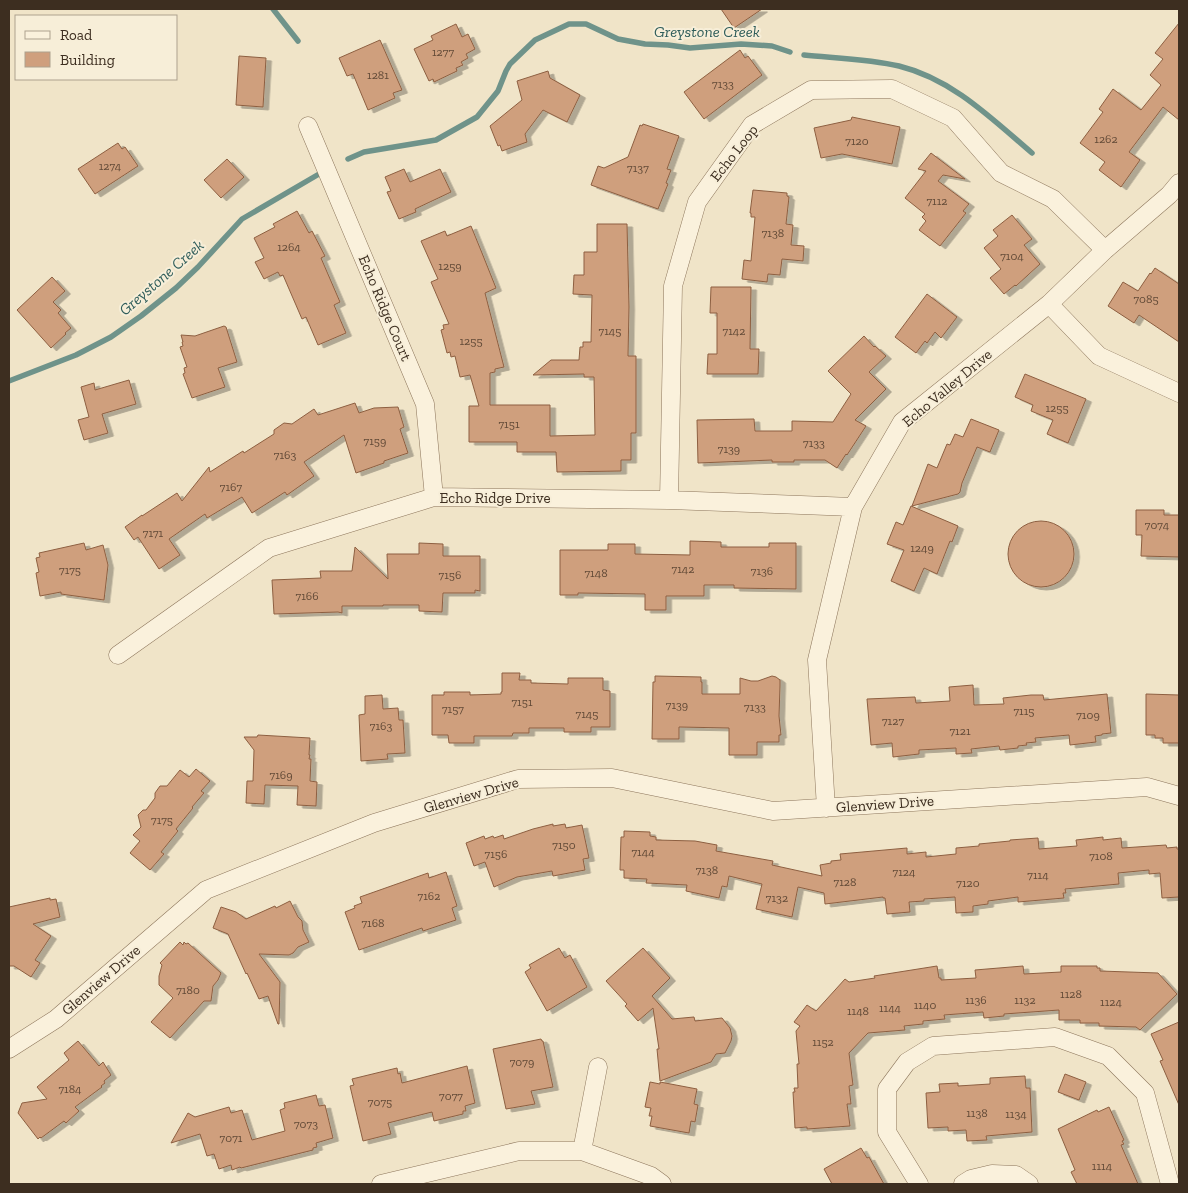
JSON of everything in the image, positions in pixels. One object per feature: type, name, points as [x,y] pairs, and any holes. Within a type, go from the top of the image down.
[{"type":"street","name":"Echo Loop","points":[[669,500],[673,286],[697,202],[752,125],[811,90],[892,89],[954,118],[1001,173],[1053,199],[1105,250]]},
{"type":"street","name":"Echo Ridge Court","points":[[308,126],[425,404],[434,497]]},
{"type":"street","name":"Echo Valley Drive","points":[[826,808],[816,660],[853,507],[902,422],[1049,304],[1105,250],[1169,195],[1179,183]]},
{"type":"street","points":[[1049,304],[1099,356],[1179,392]]},
{"type":"street","name":"Echo Ridge Drive","points":[[118,655],[269,548],[434,497],[669,500],[853,507]]},
{"type":"street","name":"Glenview Drive","points":[[9,1049],[56,1019],[206,890],[374,823],[518,779],[612,778],[773,811],[1147,787],[1179,796]]},
{"type":"street","points":[[919,1184],[887,1132],[887,1088],[908,1062],[933,1046],[1054,1037],[1108,1056],[1145,1092],[1170,1184]]},
{"type":"street","points":[[582,1150],[598,1067]]},
{"type":"street","points":[[381,1184],[519,1151],[582,1150],[651,1176],[662,1184]]},
{"type":"street","points":[[964,1184],[971,1179],[992,1174],[1016,1175],[1029,1184]]},
{"type":"building","points":[[721,9],[762,9],[734,28]]},
{"type":"building","points":[[1179,23],[1179,120],[1163,107],[1129,152],[1140,160],[1121,187],[1099,170],[1105,162],[1080,143],[1103,112],[1099,109],[1113,89],[1141,110],[1161,85],[1150,75],[1163,59],[1155,53]]},
{"type":"building","points":[[456,24],[462,37],[468,34],[475,49],[466,54],[468,58],[461,62],[463,65],[456,68],[457,71],[434,82],[433,79],[429,81],[414,49],[433,40],[431,36]]},
{"type":"building","points":[[380,40],[402,90],[393,93],[395,98],[368,110],[353,74],[347,76],[339,58]]},
{"type":"building","points":[[740,50],[745,58],[748,56],[762,75],[704,119],[684,92]]},
{"type":"building","points":[[239,56],[266,58],[263,107],[236,105]]},
{"type":"building","points":[[548,71],[550,78],[580,95],[567,122],[543,110],[525,134],[527,142],[502,151],[490,126],[522,100],[517,81]]},
{"type":"building","points":[[852,117],[900,127],[892,164],[842,154],[821,158],[814,128],[851,120]]},
{"type":"building","points":[[643,124],[679,136],[667,169],[671,170],[666,183],[668,184],[658,209],[591,185],[598,166],[604,168],[628,157],[640,125],[642,126]]},
{"type":"building","points":[[118,143],[122,149],[125,147],[138,166],[95,194],[78,169]]},
{"type":"building","points":[[931,153],[965,179],[943,175],[938,181],[969,204],[963,211],[966,213],[940,246],[919,230],[926,221],[922,217],[925,214],[905,198],[926,171],[918,169]]},
{"type":"building","points":[[227,159],[244,177],[221,198],[204,180]]},
{"type":"building","points":[[404,169],[410,182],[440,169],[451,192],[415,209],[416,212],[399,219],[387,192],[391,191],[385,177]]},
{"type":"building","points":[[753,190],[787,193],[789,197],[786,224],[793,225],[791,245],[804,246],[803,261],[782,259],[780,275],[768,274],[767,282],[742,279],[744,260],[751,261],[755,217],[751,217],[750,213]]},
{"type":"building","points":[[297,211],[309,233],[312,231],[325,256],[321,258],[340,302],[334,305],[346,333],[318,345],[306,317],[302,319],[283,275],[280,276],[278,272],[264,279],[255,262],[264,258],[254,238],[275,227],[273,224]]},
{"type":"building","points":[[1012,215],[1032,239],[1024,245],[1040,264],[1016,286],[1004,294],[990,278],[1001,269],[984,248],[998,236],[993,230]]},
{"type":"building","points":[[597,224],[627,224],[628,356],[636,356],[636,433],[631,433],[631,460],[621,460],[621,471],[557,472],[556,452],[517,452],[517,442],[469,442],[469,406],[479,406],[470,375],[460,377],[455,356],[451,357],[450,352],[447,353],[441,330],[444,329],[443,325],[449,324],[431,282],[438,279],[421,241],[445,231],[447,236],[471,226],[496,288],[485,293],[504,367],[495,369],[495,372],[490,373],[490,405],[550,405],[550,436],[595,435],[594,377],[584,377],[584,374],[533,375],[551,360],[579,360],[580,347],[583,347],[583,342],[591,342],[592,295],[573,294],[574,275],[584,275],[584,252],[597,252]]},
{"type":"building","points":[[1155,268],[1179,284],[1179,342],[1139,315],[1134,323],[1108,306],[1123,282],[1138,291]]},
{"type":"building","points":[[52,277],[65,291],[53,302],[61,310],[58,313],[71,328],[51,348],[17,310]]},
{"type":"building","points":[[711,287],[751,287],[750,349],[759,349],[758,374],[707,374],[708,354],[717,354],[717,313],[710,313]]},
{"type":"building","points":[[927,294],[957,317],[941,338],[935,332],[916,353],[895,337]]},
{"type":"building","points":[[224,326],[226,327],[237,362],[218,368],[225,387],[192,398],[183,374],[185,373],[184,368],[187,367],[180,347],[183,346],[181,335],[195,336]]},
{"type":"building","points":[[864,336],[886,356],[869,372],[886,389],[855,420],[866,426],[837,468],[825,460],[698,463],[697,420],[754,419],[755,431],[792,431],[792,421],[833,422],[851,394],[828,371]]},
{"type":"building","points":[[1025,374],[1086,399],[1068,443],[1047,434],[1053,420],[1031,411],[1033,405],[1015,397]]},
{"type":"building","points":[[129,380],[136,404],[102,414],[108,433],[84,440],[78,420],[89,417],[81,387],[94,383],[95,390]]},
{"type":"building","points":[[355,403],[359,413],[374,408],[398,407],[404,427],[400,429],[408,453],[356,473],[344,435],[304,462],[314,476],[287,495],[285,492],[252,513],[242,497],[207,518],[205,514],[169,539],[180,555],[159,569],[138,537],[134,540],[125,527],[177,493],[182,501],[209,467],[210,472],[243,451],[244,453],[274,434],[274,430],[284,423],[292,424],[314,409],[318,415]]},
{"type":"building","points":[[971,419],[999,430],[990,452],[977,447],[958,494],[912,506],[928,464],[937,468],[947,444],[950,445],[955,434],[963,437]]},
{"type":"building","points":[[911,506],[958,526],[937,574],[924,568],[914,591],[891,581],[904,550],[887,544],[896,522],[903,525]]},
{"type":"building","points":[[1136,510],[1164,510],[1164,515],[1179,515],[1179,557],[1141,556],[1142,535],[1136,535]]},
{"type":"building","points":[[1047,521],[1065,530],[1072,541],[1074,554],[1072,567],[1065,578],[1054,585],[1035,587],[1017,578],[1010,567],[1008,548],[1017,530],[1028,523]]},
{"type":"building","points":[[690,541],[721,542],[721,547],[769,547],[769,543],[796,543],[796,589],[734,588],[734,585],[704,585],[704,596],[666,596],[666,610],[645,610],[645,594],[578,593],[578,595],[560,595],[560,550],[608,550],[608,544],[635,544],[635,554],[690,555]]},
{"type":"building","points":[[84,543],[86,550],[103,545],[108,565],[104,600],[61,594],[61,592],[40,596],[36,573],[39,572],[36,558],[40,557],[39,553]]},
{"type":"building","points":[[419,543],[443,544],[443,556],[480,556],[480,591],[475,590],[475,593],[443,593],[442,612],[419,611],[419,605],[383,605],[342,606],[342,613],[274,614],[272,580],[321,578],[320,571],[352,571],[355,547],[388,579],[387,554],[419,554]]},
{"type":"building","points":[[502,673],[520,673],[519,680],[531,680],[531,683],[568,684],[568,678],[603,678],[603,690],[610,691],[610,727],[591,727],[591,732],[564,732],[564,728],[529,728],[529,733],[513,733],[512,736],[474,736],[474,743],[449,743],[448,735],[432,735],[432,695],[444,695],[444,692],[470,692],[470,695],[501,694]]},
{"type":"building","points":[[655,676],[701,677],[702,694],[740,694],[740,678],[758,681],[772,676],[776,677],[780,680],[779,716],[781,735],[779,735],[779,742],[757,742],[757,755],[729,755],[729,728],[679,727],[679,739],[652,739],[653,682],[655,682]]},
{"type":"building","points":[[973,685],[974,705],[1004,704],[1003,698],[1031,695],[1043,695],[1044,700],[1107,694],[1111,733],[1095,736],[1096,742],[1070,745],[1069,735],[1035,738],[1036,742],[1026,743],[1027,745],[1018,746],[1018,748],[1000,750],[999,746],[971,749],[972,753],[956,754],[956,748],[919,750],[919,754],[893,757],[892,743],[871,745],[867,699],[915,697],[916,703],[950,701],[949,687]]},
{"type":"building","points":[[1146,694],[1179,695],[1179,743],[1163,743],[1163,738],[1155,738],[1155,735],[1146,735]]},
{"type":"building","points":[[382,695],[383,709],[398,708],[399,720],[403,720],[405,753],[387,754],[388,759],[361,761],[359,715],[365,714],[365,696]]},
{"type":"building","points":[[258,735],[310,738],[310,781],[317,782],[316,806],[297,805],[298,786],[265,785],[264,804],[246,803],[247,781],[253,781],[254,750],[244,737],[257,737]]},
{"type":"building","points":[[196,769],[210,781],[201,791],[204,793],[176,829],[178,831],[161,852],[164,854],[150,870],[130,853],[140,841],[133,835],[141,827],[138,815],[143,810],[146,810],[155,798],[155,793],[160,786],[167,786],[180,770],[189,777]]},
{"type":"building","points":[[553,824],[553,826],[565,824],[566,828],[582,825],[589,858],[583,859],[585,870],[553,876],[552,871],[517,877],[494,887],[485,862],[474,866],[466,843],[484,836],[485,839],[503,835],[504,839]]},
{"type":"building","points":[[624,831],[650,832],[650,836],[656,837],[656,840],[695,841],[717,845],[716,851],[773,861],[772,865],[822,876],[820,865],[841,860],[840,854],[907,848],[907,854],[926,852],[926,857],[956,854],[956,848],[1010,840],[1038,838],[1039,849],[1077,846],[1076,840],[1103,837],[1103,840],[1121,838],[1122,848],[1166,845],[1167,848],[1177,847],[1179,849],[1179,897],[1162,898],[1160,873],[1149,874],[1149,870],[1118,873],[1119,884],[1065,889],[1066,893],[1063,893],[1064,898],[1018,902],[1018,897],[988,901],[988,904],[973,906],[973,912],[956,913],[955,897],[909,902],[910,912],[887,914],[885,898],[883,897],[825,904],[824,893],[798,887],[792,917],[756,909],[762,884],[729,876],[727,887],[722,886],[719,898],[686,891],[687,885],[646,883],[647,879],[624,878],[624,870],[620,870],[621,837],[624,837]]},
{"type":"building","points":[[446,872],[457,906],[452,908],[456,920],[423,931],[422,928],[359,950],[345,912],[362,903],[360,897],[428,873],[429,878]]},
{"type":"building","points":[[50,898],[50,900],[56,899],[60,917],[33,924],[51,936],[35,960],[40,963],[31,977],[14,966],[9,966],[9,907]]},
{"type":"building","points":[[290,901],[302,921],[303,930],[309,942],[298,947],[289,955],[259,954],[280,982],[278,1024],[268,996],[259,999],[228,934],[213,928],[221,907],[236,912],[246,919]]},
{"type":"building","points":[[180,942],[183,945],[184,942],[188,943],[221,973],[213,986],[211,1001],[204,1001],[170,1038],[151,1022],[173,998],[159,985],[162,965],[160,963]]},
{"type":"building","points":[[559,948],[565,958],[570,955],[587,987],[547,1011],[525,972],[531,968],[529,965]]},
{"type":"building","points":[[643,948],[670,978],[652,996],[672,1019],[694,1017],[695,1021],[722,1018],[730,1028],[732,1036],[725,1053],[716,1054],[711,1062],[660,1081],[657,1049],[659,1049],[653,1008],[638,1021],[625,1006],[627,1004],[606,981]]},
{"type":"building","points":[[937,966],[941,980],[976,978],[975,970],[1023,966],[1024,974],[1061,972],[1061,966],[1097,966],[1097,968],[1100,968],[1100,971],[1158,973],[1177,994],[1140,1030],[1136,1027],[1099,1026],[1099,1023],[1080,1023],[1080,1020],[1059,1020],[1059,1010],[1004,1014],[1004,1016],[984,1018],[983,1012],[944,1015],[945,1019],[923,1021],[923,1024],[904,1026],[905,1030],[868,1033],[849,1053],[853,1085],[849,1086],[851,1104],[847,1104],[850,1126],[795,1128],[793,1092],[795,1092],[794,1088],[798,1088],[797,1064],[799,1064],[796,1031],[800,1026],[794,1022],[807,1005],[816,1011],[845,979],[849,982]]},
{"type":"building","points":[[1179,1022],[1179,1105],[1160,1061],[1163,1060],[1151,1034]]},
{"type":"building","points":[[541,1039],[553,1087],[531,1091],[535,1104],[506,1109],[493,1049]]},
{"type":"building","points":[[78,1041],[99,1066],[103,1062],[111,1075],[104,1081],[105,1083],[102,1087],[75,1107],[79,1111],[66,1123],[64,1121],[38,1139],[18,1113],[22,1103],[47,1099],[37,1087],[69,1060],[64,1053]]},
{"type":"building","points":[[467,1066],[475,1103],[465,1106],[466,1111],[463,1111],[463,1114],[434,1121],[432,1112],[388,1123],[391,1134],[363,1141],[350,1086],[354,1085],[352,1079],[397,1068],[402,1083]]},
{"type":"building","points":[[1065,1074],[1086,1082],[1079,1100],[1058,1092]]},
{"type":"building","points":[[1025,1076],[1026,1088],[1030,1088],[1032,1132],[986,1136],[987,1140],[967,1141],[966,1130],[948,1131],[948,1127],[928,1128],[926,1093],[940,1092],[939,1084],[958,1083],[958,1086],[990,1084],[990,1078]]},
{"type":"building","points":[[650,1082],[697,1089],[694,1104],[698,1105],[695,1122],[691,1121],[689,1133],[650,1126],[652,1116],[649,1116],[651,1108],[645,1107]]},
{"type":"building","points":[[316,1095],[319,1106],[325,1105],[333,1138],[316,1143],[317,1147],[313,1148],[313,1150],[232,1170],[231,1165],[219,1169],[214,1154],[207,1156],[200,1134],[171,1143],[188,1113],[195,1117],[229,1107],[231,1113],[242,1110],[252,1140],[285,1131],[280,1110],[285,1108],[284,1103]]},
{"type":"building","points":[[1109,1107],[1124,1140],[1122,1141],[1124,1144],[1121,1145],[1138,1184],[1077,1184],[1071,1172],[1075,1170],[1058,1129],[1097,1110],[1098,1112]]},
{"type":"building","points":[[861,1148],[867,1158],[869,1157],[884,1184],[832,1184],[824,1169]]},
{"type":"waterway","points":[[273,9],[298,41]]},
{"type":"waterway","name":"Greystone Creek","points":[[348,159],[364,152],[436,140],[477,117],[498,91],[510,64],[535,40],[569,24],[586,24],[618,39],[645,44],[690,48],[741,44],[772,46],[790,52]]},
{"type":"waterway","name":"Greystone Creek","points":[[804,55],[876,62],[918,72],[954,90],[970,101],[1032,153]]},
{"type":"waterway","name":"Greystone Creek","points":[[9,381],[76,355],[111,337],[176,288],[242,219],[319,174]]}]
